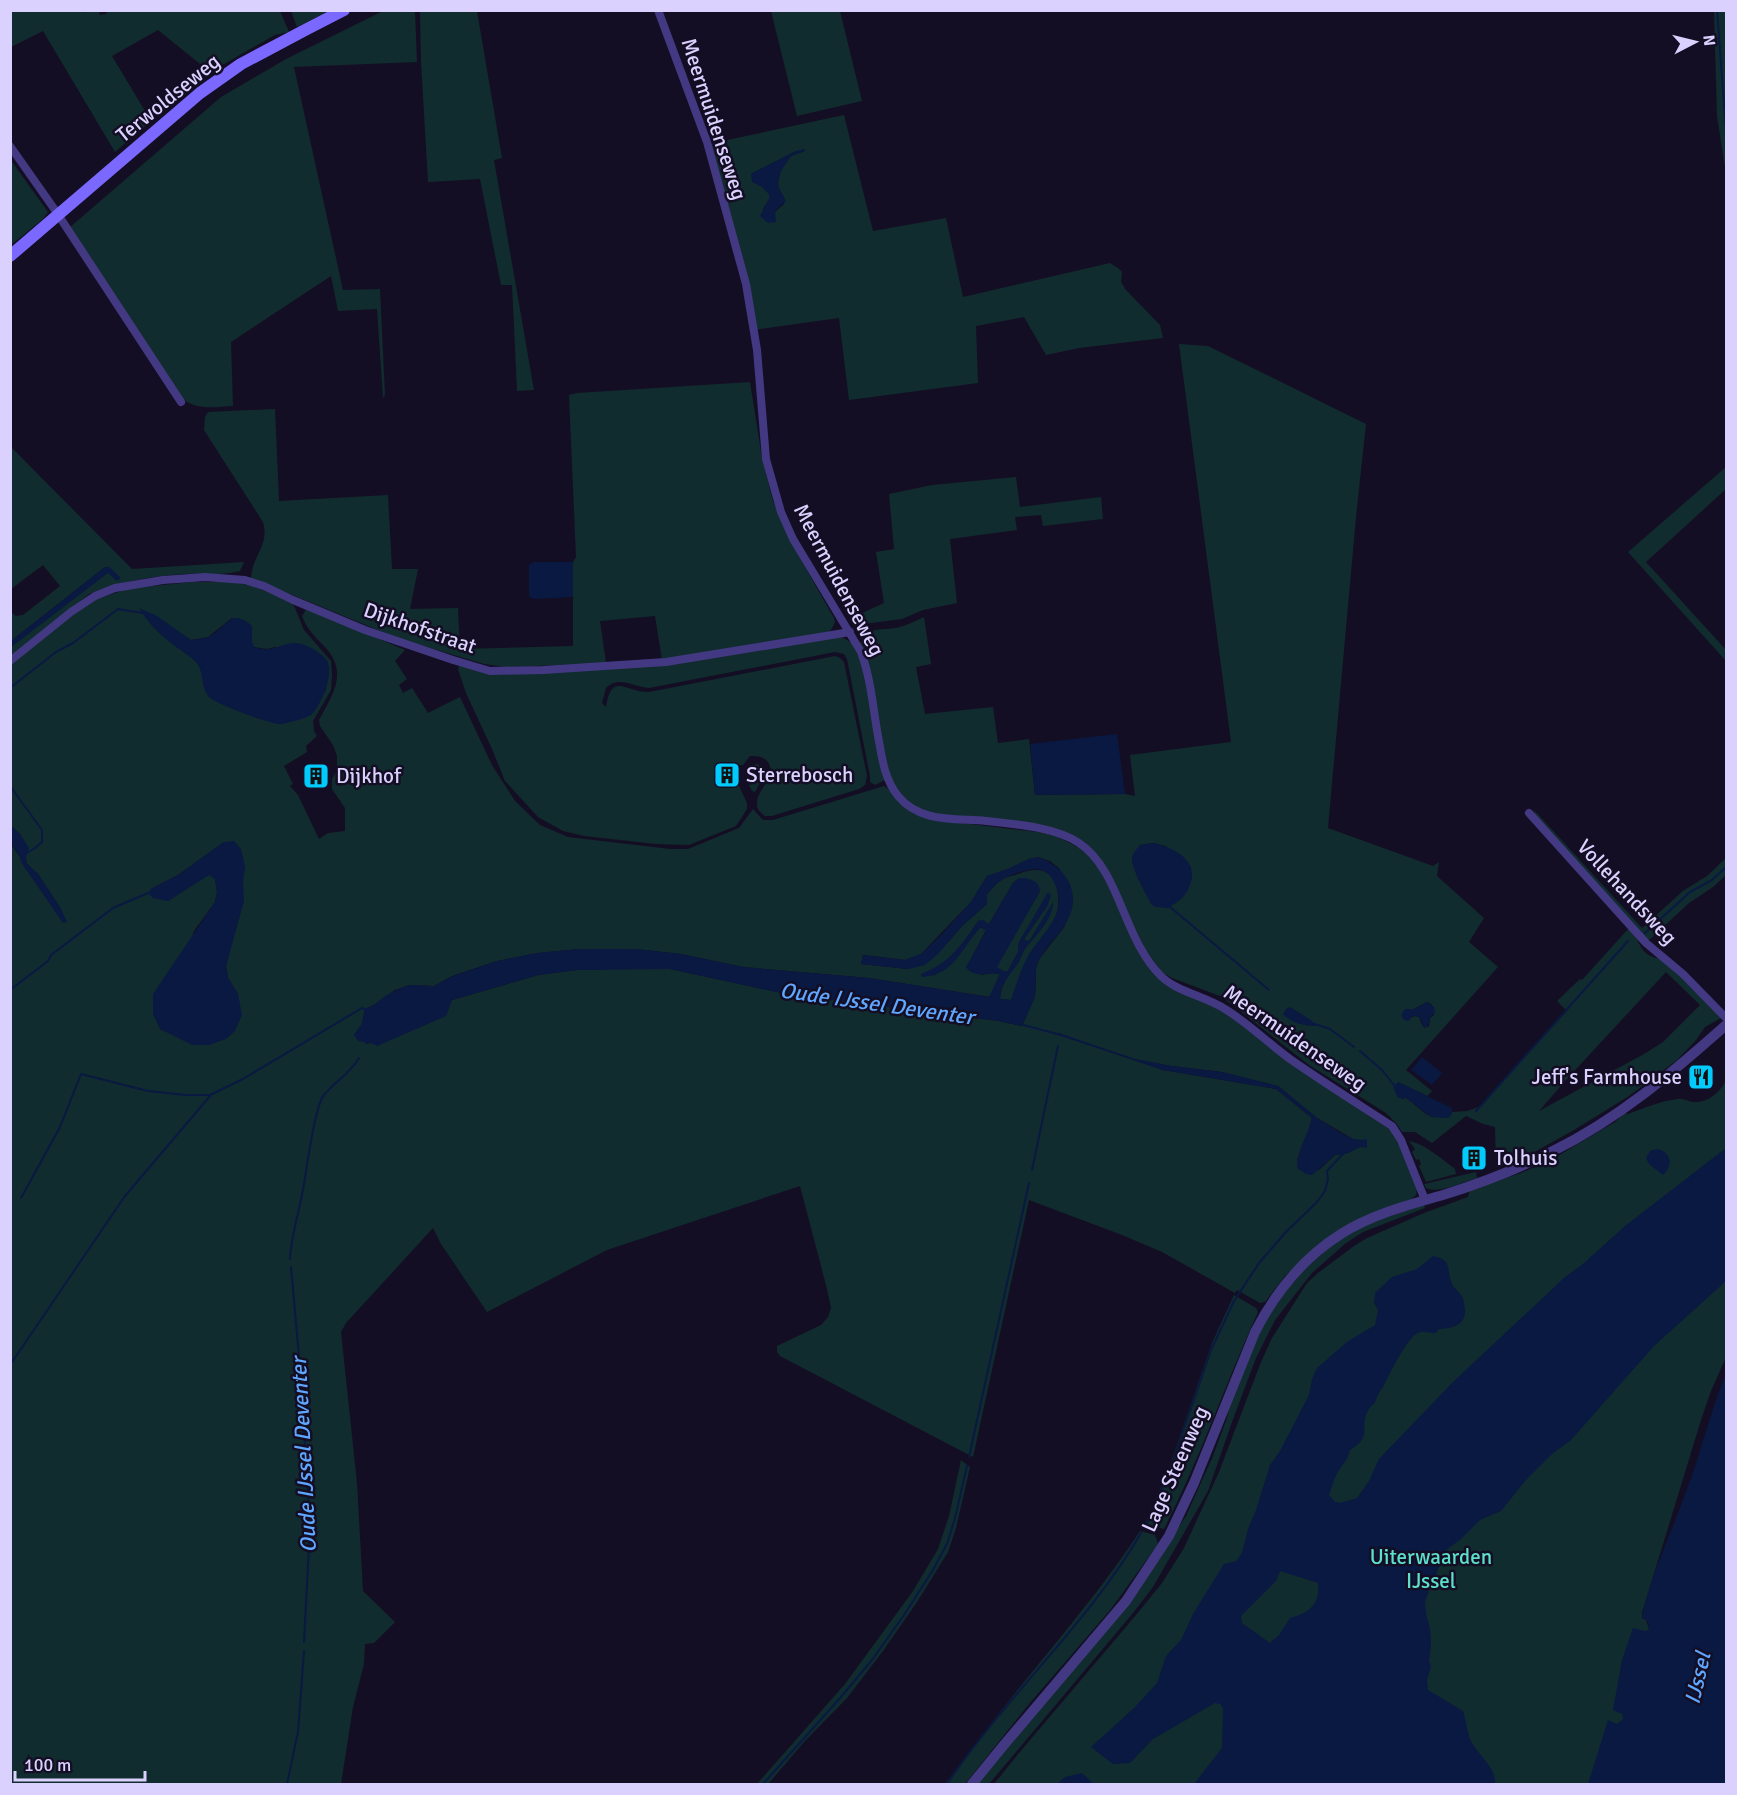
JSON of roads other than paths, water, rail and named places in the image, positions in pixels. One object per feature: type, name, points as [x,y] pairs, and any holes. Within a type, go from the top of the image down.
[{"type":"main road","name":"Terwoldseweg","points":[[10,256],[200,93],[241,64],[344,10]]},
{"type":"street","name":"Meermuidenseweg","points":[[658,10],[707,142],[746,284],[757,350],[766,459],[781,512],[793,539],[861,652],[884,769],[889,782],[900,798],[914,809],[927,815],[943,819],[986,821],[1035,828],[1076,841],[1088,850],[1100,863],[1131,933],[1160,976],[1173,986],[1206,998],[1226,1009],[1288,1057],[1392,1126],[1401,1140],[1425,1200]]},
{"type":"street","points":[[10,146],[181,402]]},
{"type":"street","name":"Dijkhofstraat","points":[[10,662],[70,612],[95,596],[115,588],[163,580],[205,577],[255,583],[365,630],[490,671],[666,662],[850,632]]},
{"type":"street","name":"Vollehandsweg","points":[[1529,813],[1646,943],[1683,974],[1726,1018]]},
{"type":"street","name":"Lage Steenweg","points":[[972,1785],[1126,1601],[1169,1536],[1194,1483],[1255,1332],[1281,1289],[1308,1258],[1342,1233],[1367,1220],[1508,1172],[1554,1151],[1613,1117],[1666,1078],[1726,1025]]},
{"type":"water","points":[[805,149],[791,156],[781,171],[778,183],[786,201],[775,211],[776,222],[768,223],[760,216],[769,199],[769,194],[752,182],[751,174],[796,151]]},
{"type":"water","points":[[534,562],[573,562],[573,596],[533,599],[529,596],[529,565]]},
{"type":"water","points":[[105,567],[109,567],[120,579],[117,581],[108,573],[11,647],[11,641]]},
{"type":"water","points":[[139,608],[157,616],[191,640],[208,637],[230,620],[239,618],[252,626],[254,647],[266,649],[298,643],[313,649],[326,659],[329,671],[320,703],[309,716],[277,724],[213,700],[206,692],[195,661],[158,632]]},
{"type":"water","points":[[1117,734],[1125,794],[1035,795],[1030,744]]},
{"type":"water","points":[[11,826],[20,834],[29,848],[26,857],[27,864],[38,874],[67,922],[63,923],[21,862],[11,843]]},
{"type":"water","points":[[234,841],[241,849],[245,866],[244,901],[226,966],[228,978],[238,994],[242,1015],[235,1031],[226,1039],[209,1045],[192,1045],[160,1029],[153,1014],[153,994],[215,902],[217,892],[215,879],[209,875],[168,901],[153,898],[148,893],[224,842]]},
{"type":"water","points":[[1154,843],[1180,854],[1190,866],[1192,874],[1191,883],[1184,895],[1168,908],[1155,907],[1151,904],[1132,863],[1133,854],[1140,845]]},
{"type":"water","points":[[1038,857],[1058,868],[1065,876],[1073,894],[1073,905],[1064,926],[1044,951],[1037,964],[1035,996],[1022,1026],[999,1021],[786,994],[670,969],[577,970],[538,975],[452,1000],[446,1016],[377,1046],[358,1041],[354,1035],[362,1024],[365,1009],[403,987],[434,986],[453,976],[497,961],[538,953],[579,949],[635,949],[681,954],[743,967],[869,978],[989,997],[1000,974],[977,974],[966,967],[986,931],[981,927],[950,966],[933,975],[922,977],[921,974],[948,959],[978,921],[983,920],[989,924],[1013,883],[1019,878],[1026,878],[1036,882],[1040,891],[997,967],[1008,971],[1018,952],[1019,942],[1048,892],[1051,895],[1047,906],[1024,939],[1030,940],[1053,902],[1047,921],[1025,949],[1004,983],[1000,999],[1011,1000],[1027,958],[1057,913],[1058,892],[1051,878],[1041,870],[1022,872],[998,882],[987,894],[987,904],[963,925],[938,954],[925,965],[908,969],[861,964],[863,955],[905,960],[921,954],[971,902],[987,876]]},
{"type":"water","points":[[1427,1002],[1434,1007],[1435,1012],[1427,1027],[1423,1027],[1418,1016],[1413,1016],[1408,1021],[1403,1019],[1401,1015],[1405,1009],[1415,1009]]},
{"type":"water","points":[[1290,1007],[1311,1020],[1316,1026],[1290,1020],[1283,1014]]},
{"type":"water","points":[[1059,1033],[1135,1059],[1222,1072],[1278,1086],[1317,1118],[1339,1132],[1353,1139],[1367,1139],[1367,1148],[1360,1147],[1348,1153],[1335,1155],[1312,1175],[1306,1174],[1297,1168],[1297,1161],[1312,1118],[1276,1089],[1163,1070],[1058,1035]]},
{"type":"water","points":[[1422,1057],[1442,1073],[1432,1085],[1411,1070]]},
{"type":"water","points":[[1398,1082],[1452,1108],[1452,1114],[1448,1118],[1431,1117],[1406,1098],[1398,1098],[1393,1087]]},
{"type":"water","points":[[1726,1148],[1726,1281],[1654,1346],[1571,1440],[1552,1454],[1525,1481],[1501,1511],[1480,1520],[1446,1550],[1425,1601],[1431,1645],[1428,1690],[1463,1711],[1470,1739],[1490,1766],[1495,1784],[1194,1784],[1222,1748],[1223,1708],[1220,1704],[1215,1703],[1153,1739],[1130,1763],[1113,1764],[1091,1747],[1134,1708],[1157,1683],[1166,1656],[1181,1640],[1193,1614],[1224,1564],[1236,1561],[1242,1553],[1270,1465],[1280,1451],[1309,1395],[1317,1368],[1347,1342],[1375,1325],[1378,1310],[1374,1303],[1375,1293],[1392,1277],[1417,1269],[1433,1256],[1444,1260],[1448,1266],[1452,1284],[1463,1298],[1465,1315],[1461,1323],[1457,1325],[1439,1329],[1436,1333],[1418,1333],[1407,1343],[1366,1416],[1362,1440],[1350,1450],[1335,1477],[1329,1495],[1335,1502],[1340,1503],[1357,1498],[1369,1481],[1379,1459],[1453,1382],[1564,1278],[1625,1226]],"holes":[[[1280,1571],[1318,1583],[1317,1597],[1312,1606],[1303,1613],[1290,1618],[1279,1635],[1270,1643],[1242,1623],[1241,1616],[1276,1581]]]},
{"type":"water","points":[[1657,1149],[1666,1153],[1669,1160],[1668,1168],[1663,1175],[1649,1164],[1646,1158],[1650,1151]]},
{"type":"water","name":"IJssel","points":[[1726,1374],[1726,1784],[1588,1784],[1608,1720],[1617,1724],[1623,1719],[1622,1714],[1613,1710],[1622,1660],[1633,1628],[1649,1630],[1648,1622],[1642,1617],[1651,1585]]},
{"type":"water","points":[[1082,1773],[1094,1784],[1057,1784],[1065,1777]]},
{"type":"waterway","points":[[1717,10],[1726,131]]},
{"type":"waterway","points":[[10,688],[56,652],[73,643],[118,609],[143,613]]},
{"type":"waterway","points":[[10,786],[42,830],[42,842],[27,853]]},
{"type":"waterway","points":[[1645,933],[1690,892],[1712,880],[1726,867]]},
{"type":"waterway","points":[[10,990],[48,961],[51,955],[113,908],[148,893]]},
{"type":"waterway","points":[[1170,907],[1269,990]]},
{"type":"waterway","points":[[1476,1111],[1628,941]]},
{"type":"waterway","points":[[21,1198],[60,1127],[81,1074],[148,1091],[210,1095],[243,1079],[362,1008],[365,1009]]},
{"type":"waterway","points":[[1312,1023],[1330,1029],[1354,1047]]},
{"type":"waterway","name":"Oude IJssel Deventer","points":[[1020,1024],[1061,1035]]},
{"type":"waterway","points":[[1032,1170],[1058,1046]]},
{"type":"waterway","points":[[1360,1051],[1382,1070],[1394,1085]]},
{"type":"waterway","name":"Oude IJssel Deventer","points":[[290,1259],[320,1102],[328,1090],[359,1058]]},
{"type":"waterway","points":[[10,1365],[125,1196],[210,1096]]},
{"type":"waterway","points":[[1147,1523],[1170,1469],[1211,1350],[1234,1301],[1259,1263],[1317,1202],[1325,1191],[1327,1171],[1343,1154]]},
{"type":"waterway","points":[[969,1457],[1029,1183]]},
{"type":"waterway","name":"Oude IJssel Deventer","points":[[291,1267],[301,1379],[310,1527],[304,1642]]},
{"type":"waterway","points":[[763,1784],[872,1660],[933,1570],[947,1544],[967,1466]]},
{"type":"waterway","points":[[947,1784],[970,1752],[1096,1599],[1120,1567],[1141,1533]]},
{"type":"waterway","name":"Oude IJssel Deventer","points":[[287,1784],[298,1732],[304,1651]]},
{"type":"place","name":"Sterrebosch","points":[[727,775]]},
{"type":"place","name":"Dijkhof","points":[[316,776]]},
{"type":"place","name":"Jeff's Farmhouse","points":[[1701,1077]]},
{"type":"place","name":"Tolhuis","points":[[1474,1158]]},
{"type":"park label","name":"Uiterwaarden IJssel","points":[[1431,1569]]}]
